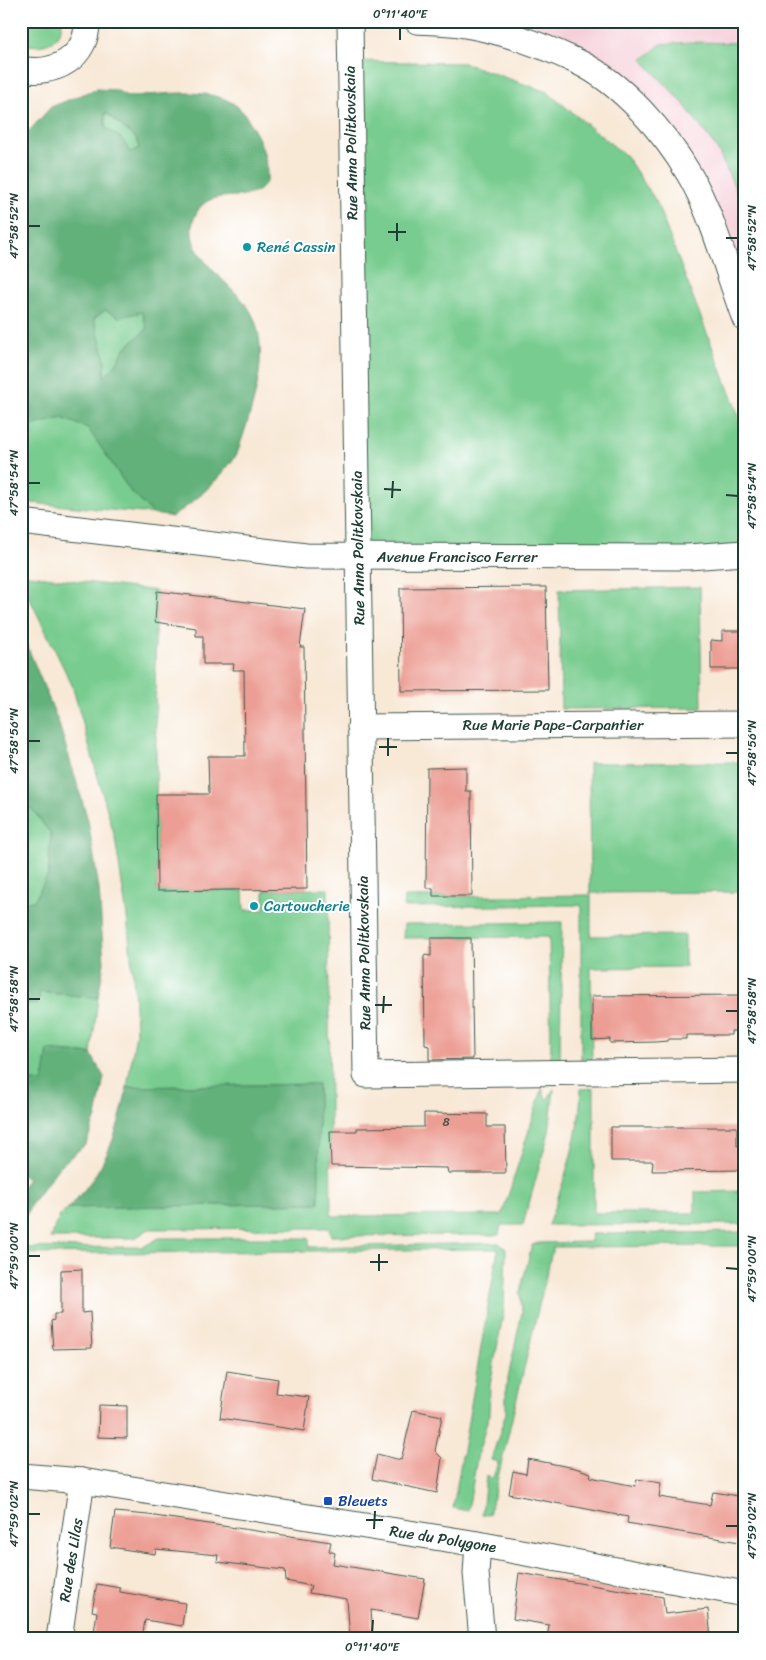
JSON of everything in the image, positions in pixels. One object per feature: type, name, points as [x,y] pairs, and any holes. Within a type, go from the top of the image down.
[{"type":"street","points":[[21,69],[35,72],[53,70],[68,61],[80,48],[87,31],[87,21]]},
{"type":"street","name":"Rue Anna Politkovskaia","points":[[350,21],[366,1075],[745,1070]]},
{"type":"street","points":[[418,21],[459,24],[519,39],[579,62],[631,100],[663,136],[690,175],[712,226],[745,319]]},
{"type":"street","name":"Avenue Francisco Ferrer","points":[[21,522],[306,556],[688,557],[745,553]]},
{"type":"street","name":"Rue Marie Pape-Carpantier","points":[[360,727],[745,724]]},
{"type":"street","name":"Rue du Polygone","points":[[21,1476],[82,1481],[478,1544],[745,1594]]},
{"type":"street","name":"Rue des Lilas","points":[[59,1639],[82,1481]]},
{"type":"street","points":[[478,1544],[476,1573],[482,1639]]},
{"type":"shaded area","points":[[416,21],[745,21],[745,319],[690,175],[579,62]]},
{"type":"green space","points":[[21,21],[62,21],[61,29],[54,40],[48,44],[35,46],[21,42]]},
{"type":"green space","points":[[692,42],[745,43],[745,209],[716,147],[682,102],[642,60],[661,44]]},
{"type":"green space","points":[[350,61],[464,63],[547,92],[626,156],[656,201],[745,432],[745,553],[358,556]]},
{"type":"green space","points":[[96,89],[116,90],[127,96],[188,93],[218,97],[231,102],[243,113],[256,133],[264,153],[267,182],[256,192],[209,200],[197,212],[192,227],[193,241],[200,254],[244,302],[252,314],[260,343],[259,375],[252,407],[236,455],[206,490],[172,517],[154,514],[131,492],[88,428],[62,418],[21,428],[21,132],[30,130],[51,107]],"holes":[[[105,112],[136,138],[139,148],[130,152],[122,139],[105,127]],[[105,310],[119,317],[142,312],[147,329],[126,347],[114,367],[104,377],[105,358],[94,319]]]},
{"type":"green space","points":[[105,112],[136,138],[139,148],[130,153],[122,139],[105,127]]},
{"type":"green space","points":[[105,310],[119,317],[142,312],[147,330],[126,347],[114,367],[104,377],[105,358],[94,319]]},
{"type":"green space","points":[[62,418],[88,428],[131,492],[154,514],[21,502],[21,428]]},
{"type":"green space","points":[[21,574],[157,591],[155,622],[157,891],[243,890],[244,910],[264,910],[264,890],[328,889],[331,1216],[502,1215],[542,1089],[547,1100],[554,1089],[549,1132],[523,1225],[501,1225],[499,1235],[331,1236],[329,1228],[149,1229],[135,1238],[50,1238],[59,1217],[68,1208],[319,1203],[318,1084],[127,1087],[136,1033],[134,987],[127,917],[115,838],[72,685],[21,581]]},
{"type":"green space","points":[[700,587],[702,708],[561,709],[559,590]]},
{"type":"green space","points":[[21,631],[58,721],[88,820],[99,889],[104,963],[98,998],[40,992],[38,1004],[21,1003],[21,982],[25,981],[21,978],[21,902],[34,901],[48,875],[51,834],[32,809],[21,802]]},
{"type":"green space","points":[[745,762],[745,892],[590,893],[589,763]]},
{"type":"green space","points":[[21,802],[32,809],[51,834],[48,875],[34,901],[21,902]]},
{"type":"green space","points":[[591,895],[591,936],[685,935],[685,967],[591,968],[592,1062],[581,1062],[581,905],[403,907],[404,897]]},
{"type":"green space","points":[[562,922],[560,1062],[551,1062],[549,937],[403,938],[404,924]]},
{"type":"green space","points":[[39,992],[98,998],[91,1054],[48,1050],[43,1082],[21,1080],[21,1003],[38,1004]]},
{"type":"green space","points":[[48,1050],[91,1054],[104,1077],[96,1117],[86,1144],[59,1167],[32,1203],[21,1225],[21,1188],[28,1179],[21,1175],[21,1080],[43,1082]]},
{"type":"green space","points":[[318,1084],[319,1203],[68,1208],[91,1181],[108,1152],[119,1122],[127,1087]]},
{"type":"green space","points":[[594,1088],[594,1213],[695,1213],[695,1192],[745,1191],[745,1224],[548,1225],[574,1141],[578,1124],[581,1089]]},
{"type":"green space","points":[[745,1232],[745,1246],[553,1247],[489,1515],[482,1514],[486,1476],[493,1478],[498,1462],[491,1460],[506,1413],[506,1387],[522,1312],[520,1292],[532,1245],[538,1243],[591,1242],[591,1234]]},
{"type":"green space","points":[[159,1238],[309,1238],[309,1247],[499,1243],[506,1249],[504,1310],[490,1385],[489,1414],[477,1458],[468,1511],[453,1508],[498,1249],[22,1254],[22,1248],[143,1247]]},
{"type":"building","points":[[546,587],[548,690],[401,691],[400,588]]},
{"type":"building","points":[[157,591],[305,609],[300,647],[304,647],[307,889],[157,891],[156,794],[209,794],[208,756],[245,756],[244,670],[233,670],[234,664],[203,664],[203,636],[196,636],[196,628],[155,622]]},
{"type":"building","points":[[722,631],[745,631],[745,669],[711,669],[711,640],[722,641]]},
{"type":"building","points":[[466,767],[466,791],[471,791],[472,896],[433,896],[433,888],[426,888],[427,768]]},
{"type":"building","points":[[431,938],[471,938],[473,1059],[429,1060],[429,1046],[425,1045],[424,955],[431,956]]},
{"type":"building","points":[[745,995],[745,1031],[731,1031],[731,1035],[686,1035],[686,1039],[669,1039],[668,1041],[655,1042],[610,1043],[610,1039],[592,1040],[592,996]]},
{"type":"building","points":[[424,1113],[487,1114],[487,1127],[505,1127],[506,1173],[448,1173],[447,1168],[331,1166],[330,1131],[357,1131],[357,1128],[424,1127]]},
{"type":"building","points":[[611,1127],[737,1127],[737,1146],[745,1145],[745,1170],[652,1171],[653,1161],[611,1161]]},
{"type":"building","points":[[82,1269],[82,1313],[90,1312],[92,1348],[53,1349],[51,1321],[54,1320],[54,1314],[61,1314],[61,1270]]},
{"type":"building","points":[[227,1371],[278,1379],[276,1393],[309,1397],[304,1431],[220,1418]]},
{"type":"building","points":[[99,1405],[127,1406],[127,1438],[98,1437]]},
{"type":"building","points":[[413,1410],[442,1416],[435,1451],[442,1458],[437,1493],[372,1479],[377,1454],[401,1460]]},
{"type":"building","points":[[528,1459],[575,1468],[591,1473],[590,1477],[635,1486],[637,1479],[661,1483],[659,1497],[710,1505],[713,1492],[745,1497],[745,1543],[627,1523],[628,1517],[509,1494],[513,1471],[526,1474]]},
{"type":"building","points":[[115,1512],[148,1515],[331,1542],[329,1551],[335,1553],[333,1564],[425,1579],[418,1618],[371,1610],[373,1639],[350,1639],[347,1599],[309,1593],[311,1586],[286,1581],[285,1570],[217,1562],[218,1555],[156,1549],[155,1554],[110,1547]]},
{"type":"building","points":[[519,1573],[663,1597],[665,1614],[708,1609],[711,1639],[547,1639],[549,1625],[513,1619]]},
{"type":"building","points":[[97,1584],[120,1588],[120,1592],[185,1603],[182,1626],[145,1620],[142,1639],[93,1639],[97,1612],[92,1611]]},
{"type":"place","name":"René Cassin","points":[[247,247]]},
{"type":"place","name":"Cartoucherie","points":[[254,906]]},
{"type":"place","name":"Bleuets","points":[[328,1501]]}]
